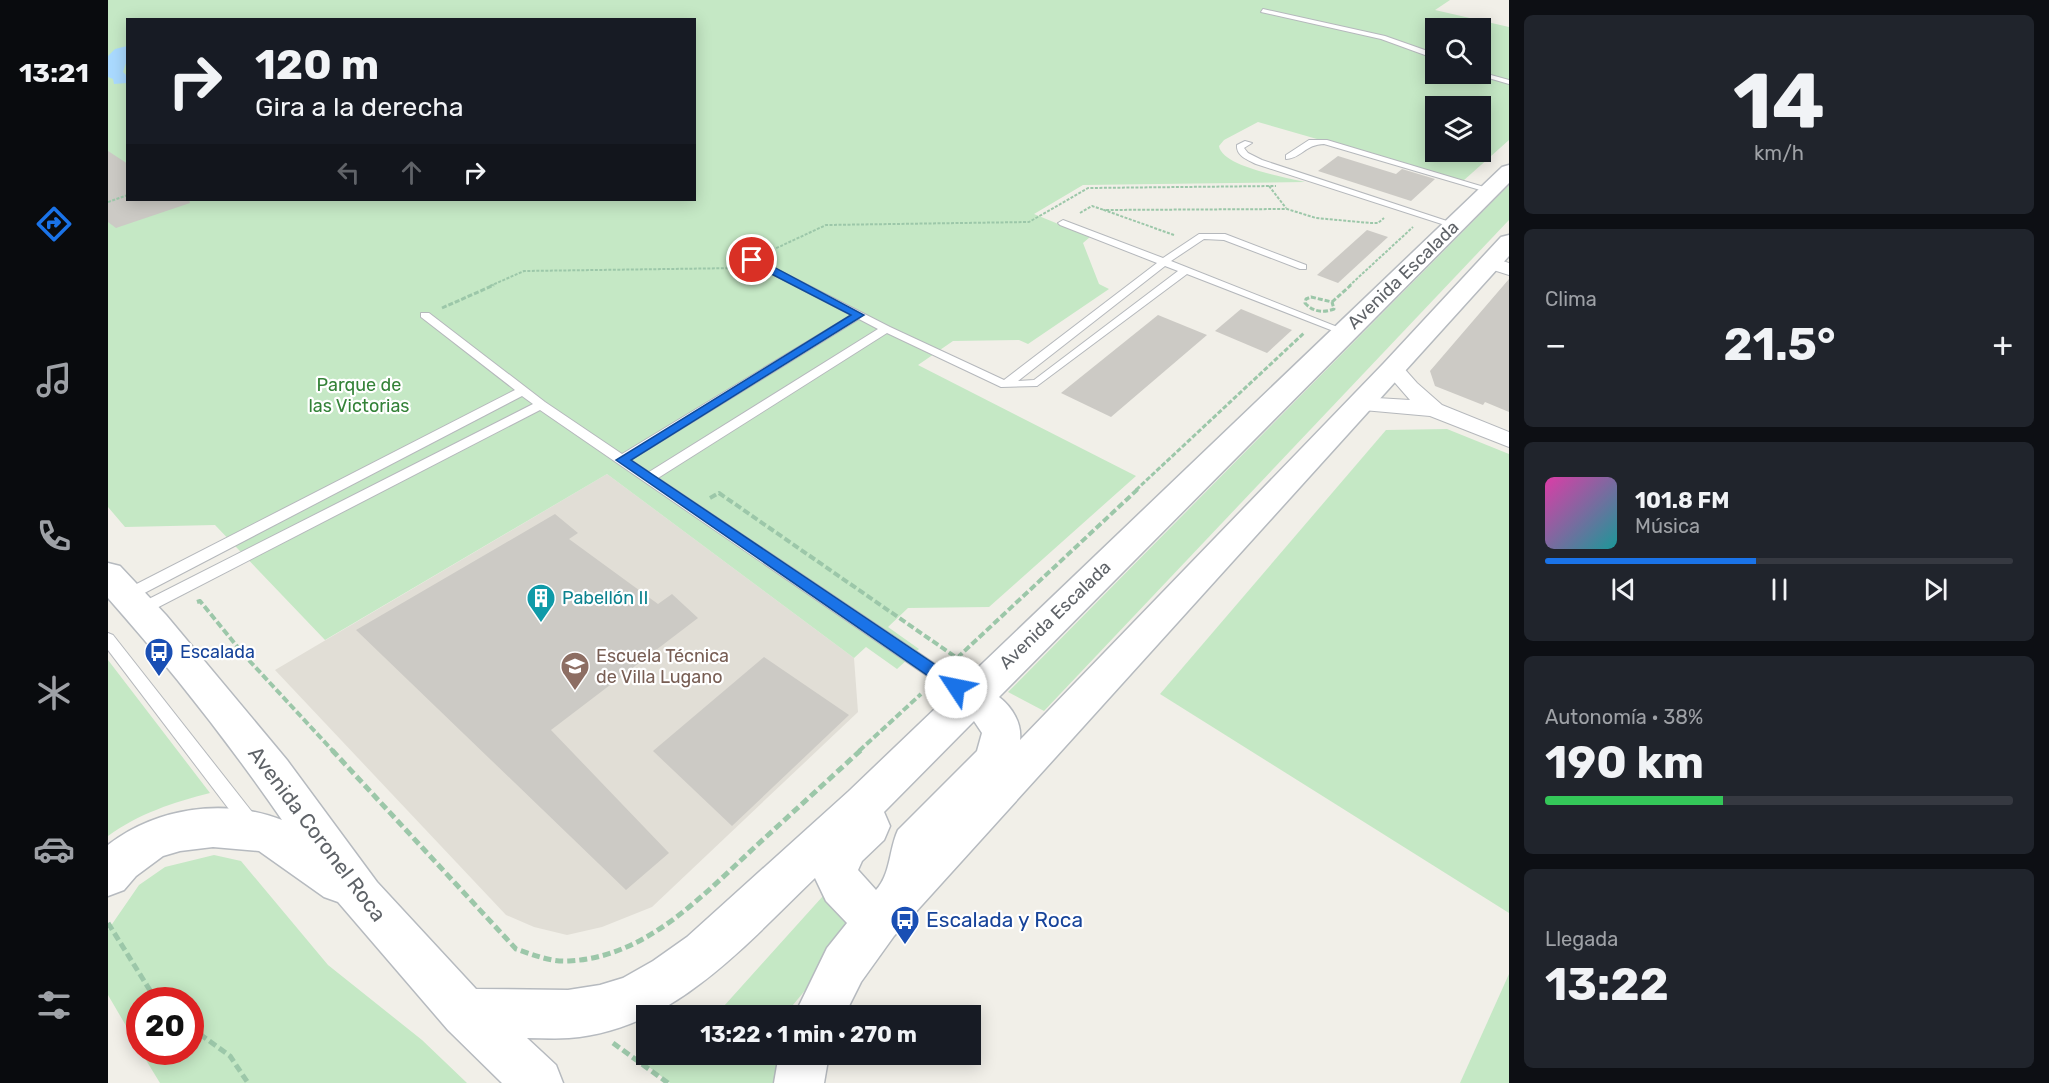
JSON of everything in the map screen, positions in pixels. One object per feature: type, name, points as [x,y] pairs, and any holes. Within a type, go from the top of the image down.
[{"type":"main road","name":"Avenida Escalada","points":[[465,1013],[568,1014],[600,1010],[632,1000],[670,978],[720,938],[864,804],[929,713],[971,697],[1345,332],[1440,220],[1499,181]]},
{"type":"main road","points":[[824,1005],[844,965],[891,905],[1360,404],[1503,258]]},
{"type":"main road","name":"Avenida Coronel Roca","points":[[124,594],[153,625],[273,773],[361,897],[465,1013],[538,1083]]},
{"type":"main road","points":[[891,905],[913,844],[991,763],[1000,748],[1001,724],[994,713],[971,697]]},
{"type":"main road","points":[[891,905],[842,887],[836,875],[837,861],[927,767],[929,713]]},
{"type":"main road","points":[[108,875],[114,867],[149,842],[179,829],[207,826],[255,830],[276,838],[361,897]]},
{"type":"main road","points":[[799,1083],[802,1065]]},
{"type":"street","points":[[1394,369],[1409,388],[1434,410]]},
{"type":"street","points":[[1360,404],[1396,405],[1434,410],[1509,440]]},
{"type":"lane","points":[[1263,11],[1372,34],[1407,44],[1425,52]]},
{"type":"lane","points":[[1491,77],[1509,82]]},
{"type":"lane","points":[[1289,157],[1312,142],[1324,142],[1499,181]]},
{"type":"lane","points":[[1248,143],[1240,147],[1241,150],[1246,156],[1259,162],[1440,220]]},
{"type":"lane","points":[[1063,223],[1345,332]]},
{"type":"lane","points":[[1005,385],[1164,262],[1202,236],[1214,235],[1304,267]]},
{"type":"lane","points":[[752,260],[886,329],[1005,385],[1037,383],[1186,270]]},
{"type":"lane","points":[[425,315],[542,405],[971,697]]},
{"type":"lane","points":[[622,460],[859,315]]},
{"type":"lane","points":[[649,478],[886,329]]},
{"type":"lane","points":[[124,594],[524,390]]},
{"type":"lane","points":[[124,594],[542,405]]},
{"type":"lane","points":[[108,639],[255,830]]},
{"type":"path","points":[[1269,186],[1287,209]]},
{"type":"path","points":[[752,260],[826,225],[1029,222],[1088,188],[1279,186]]},
{"type":"path","points":[[108,202],[126,196]]},
{"type":"path","points":[[1332,302],[1440,220]]},
{"type":"path","points":[[425,315],[525,271],[767,268]]},
{"type":"path","points":[[693,507],[719,493],[957,658],[1310,328]]},
{"type":"path","points":[[200,601],[245,656],[516,949],[550,960],[583,961],[638,942],[678,918],[929,713]]},
{"type":"path","points":[[108,924],[148,987]]},
{"type":"path","points":[[204,1037],[230,1056],[248,1083]]},
{"type":"path","points":[[613,1042],[668,1083]]},
{"type":"shaded area","name":"Escuela Técnica de Villa Lugano","points":[[607,474],[854,658],[858,712],[652,907],[602,927],[567,935],[534,927],[506,915],[275,670]]},
{"type":"green space","name":"Parque de las Victorias","points":[[108,0],[1450,0],[1435,10],[1470,18],[1425,18],[1425,84],[1491,84],[1491,23],[1509,27],[1509,140],[1491,156],[1491,96],[1425,96],[1425,162],[1484,162],[1463,181],[1258,122],[1224,140],[1219,146],[1223,153],[1231,160],[1256,170],[1305,182],[1083,185],[1034,214],[1090,237],[1083,243],[1099,284],[1109,289],[1028,344],[1019,340],[953,341],[918,365],[1136,476],[989,607],[908,608],[888,627],[919,649],[897,669],[866,647],[854,658],[607,474],[325,640],[215,525],[125,527],[108,507]]},
{"type":"green space","points":[[1509,185],[1509,220],[1044,711],[1008,692]]},
{"type":"green space","points":[[1447,429],[1509,454],[1509,913],[1160,694],[1386,430]]},
{"type":"green space","points":[[108,660],[210,793],[157,810],[132,821],[108,836]]},
{"type":"green space","points":[[214,855],[241,861],[328,965],[422,1040],[467,1083],[160,1083],[149,1065],[204,1065],[204,987],[126,987],[126,1026],[108,995],[108,930],[139,885],[165,867]]},
{"type":"green space","points":[[823,896],[860,924],[793,1005],[725,1005]]},
{"type":"green space","points":[[1509,974],[1509,1083],[1460,1083]]},
{"type":"green space","points":[[646,1065],[780,1065],[777,1083],[670,1083]]},
{"type":"water","points":[[126,46],[126,63],[123,72],[126,75],[126,83],[114,84],[113,79],[108,77],[108,56],[115,49]]},
{"type":"building","points":[[108,151],[126,163],[126,201],[189,201],[190,203],[116,228],[108,222]]},
{"type":"building","points":[[1338,156],[1396,174],[1402,169],[1435,179],[1411,201],[1318,171]]},
{"type":"building","points":[[1367,230],[1388,237],[1338,283],[1317,275]]},
{"type":"building","points":[[1509,279],[1509,412],[1485,402],[1483,405],[1435,386],[1430,371]]},
{"type":"building","points":[[1241,309],[1292,330],[1267,353],[1215,331]]},
{"type":"building","points":[[1158,315],[1207,335],[1111,417],[1061,393]]},
{"type":"building","points":[[555,514],[578,533],[569,539],[658,604],[672,594],[698,618],[551,730],[669,853],[626,890],[356,630]]},
{"type":"building","points":[[764,657],[849,715],[732,826],[653,751]]},
{"type":"place","name":"Pabellón II","points":[[541,624]]},
{"type":"place","name":"Escalada","points":[[159,678]]},
{"type":"place","name":"Escuela Técnica de Villa Lugano","points":[[575,692]]},
{"type":"place","name":"Escalada y Roca","points":[[905,946]]},
{"type":"route","points":[[752,260],[859,315],[622,460],[956,687]]}]
